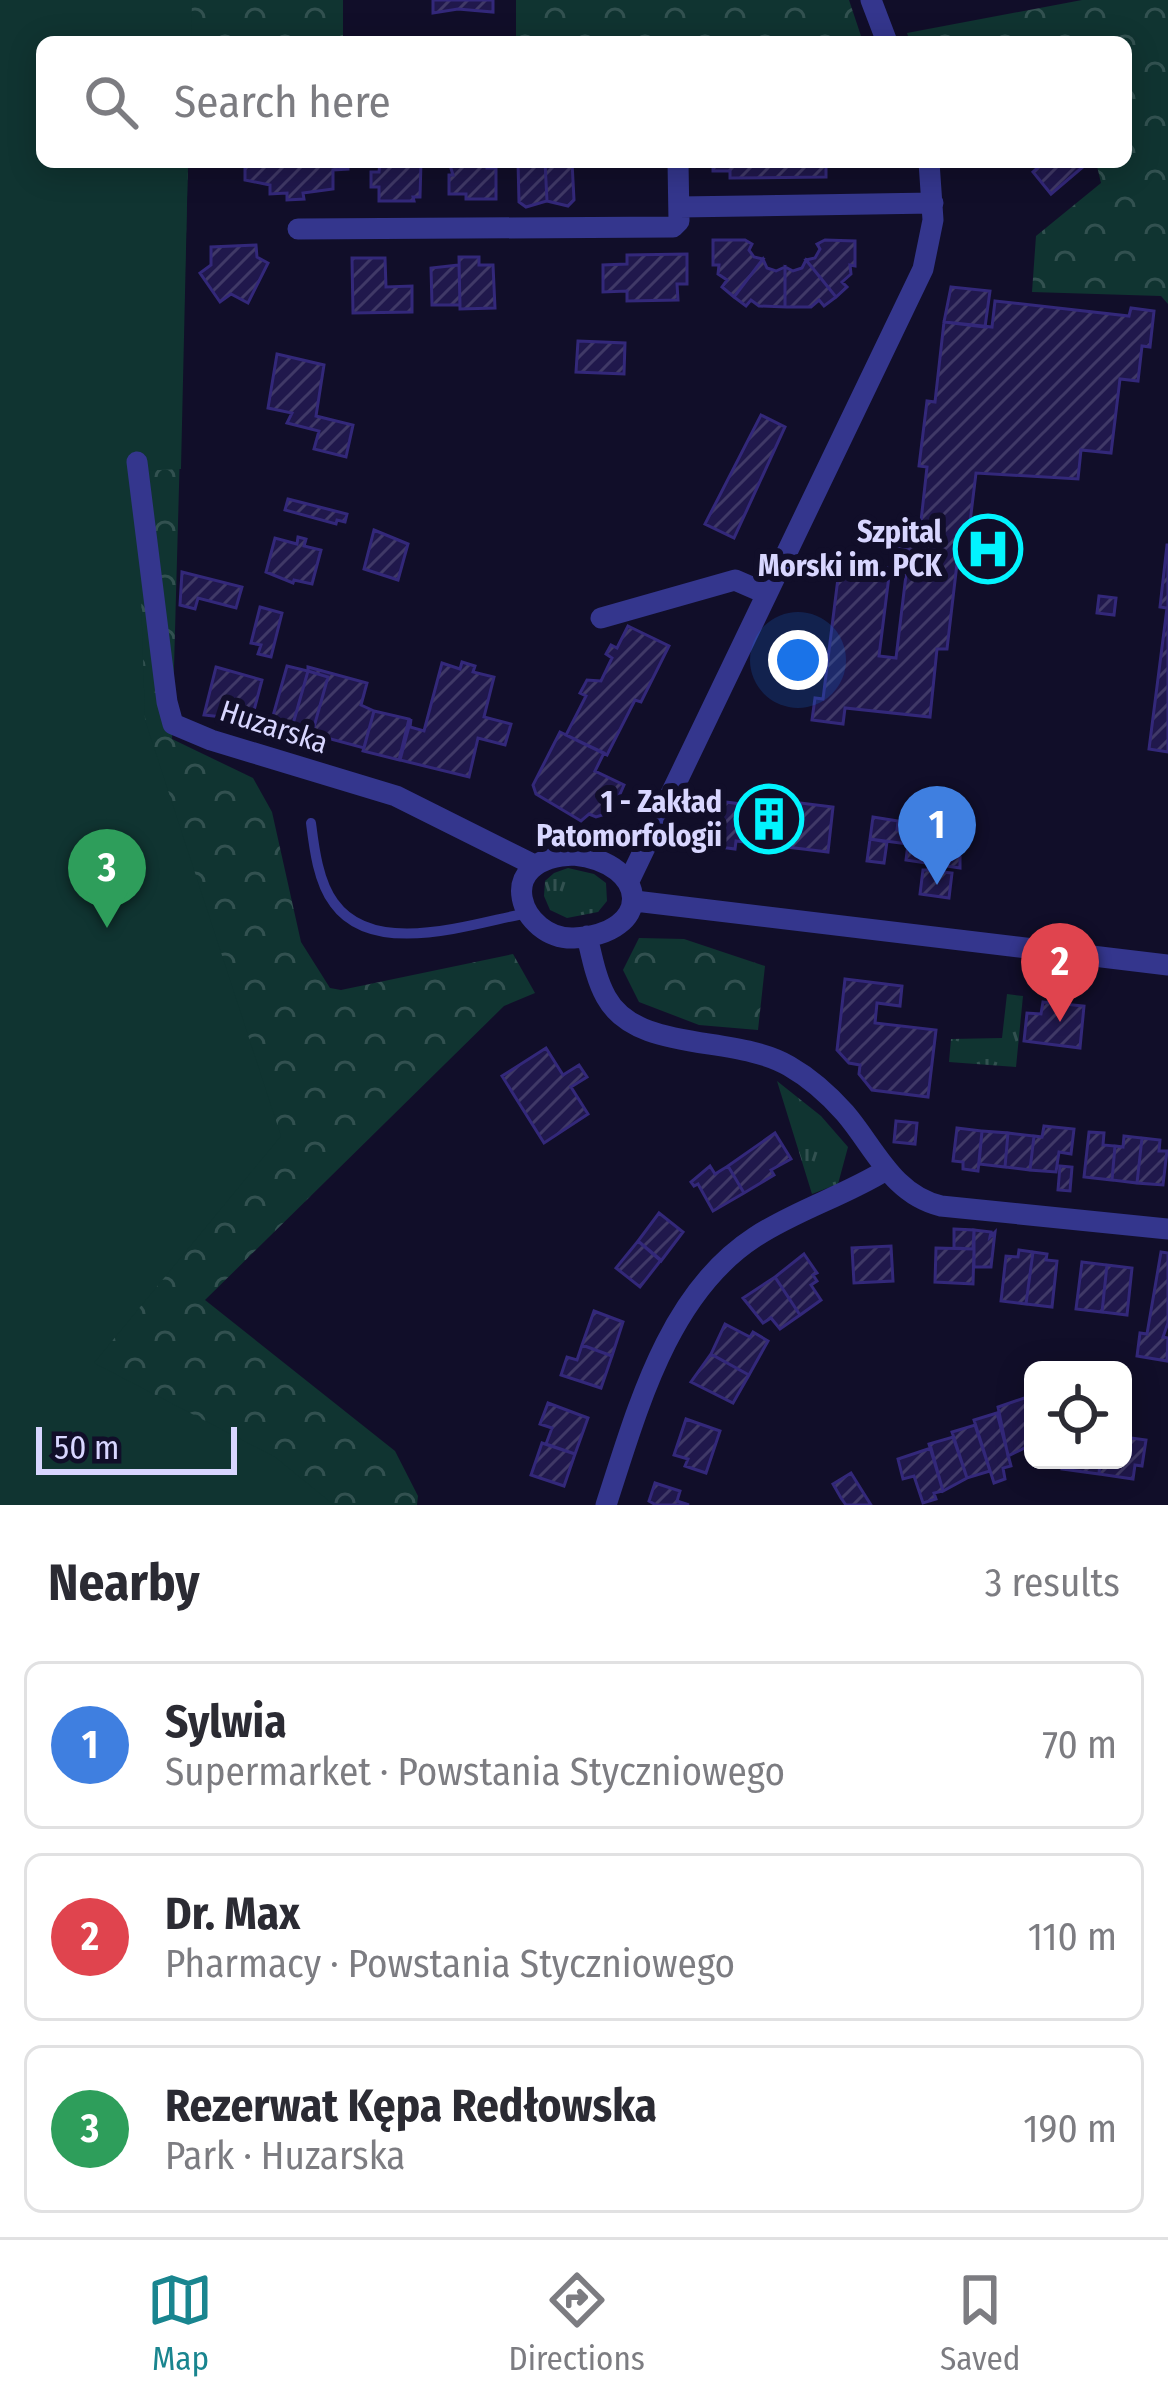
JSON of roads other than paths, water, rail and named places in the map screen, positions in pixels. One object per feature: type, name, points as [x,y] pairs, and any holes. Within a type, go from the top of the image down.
[{"type":"street","points":[[871,0],[885,36]]},
{"type":"street","points":[[298,229],[673,226],[679,220],[677,168]]},
{"type":"street","points":[[929,168],[933,203],[930,245],[914,291],[765,593],[632,891],[631,914],[587,936],[563,938],[528,913],[523,880],[532,864],[559,855],[588,856],[612,865],[632,891],[1168,965]]},
{"type":"street","points":[[679,207],[933,203]]},
{"type":"street","name":"Huzarska","points":[[137,462],[173,724],[396,796],[532,864]]},
{"type":"street","points":[[602,618],[735,580],[765,593]]},
{"type":"street","points":[[587,936],[598,980],[623,1018],[658,1035],[727,1043],[781,1061],[844,1113],[886,1170],[910,1193],[941,1206],[1168,1229]]},
{"type":"street","points":[[606,1505],[665,1346],[679,1316],[709,1278],[759,1233],[886,1170]]},
{"type":"lane","points":[[311,823],[321,872],[334,904],[363,926],[410,936],[528,913]]},
{"type":"place","name":"Szpital Morski im. PCK","points":[[988,549]]},
{"type":"place","name":"1 - Zakład Patomorfologii","points":[[769,819]]},
{"type":"place","name":"Sylwia","points":[[937,885]]},
{"type":"place","name":"Rezerwat Kępa Redłowska","points":[[107,928]]},
{"type":"place","name":"Dr. Max","points":[[1060,1022]]}]
